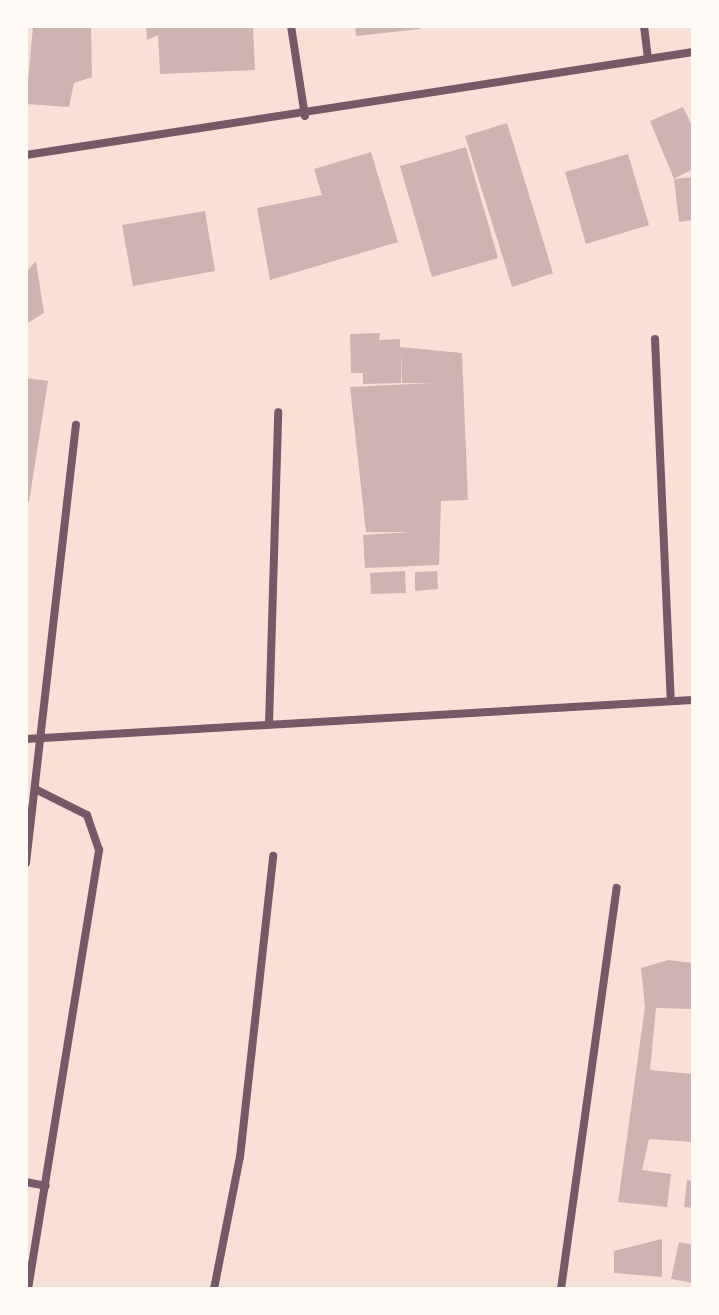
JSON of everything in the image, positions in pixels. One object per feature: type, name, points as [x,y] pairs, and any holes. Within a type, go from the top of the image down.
[{"type":"street","points":[[291,26],[305,116]]},
{"type":"street","points":[[644,26],[648,57]]},
{"type":"street","points":[[26,155],[305,116],[693,52]]},
{"type":"street","points":[[655,339],[671,701]]},
{"type":"street","points":[[269,724],[278,412]]},
{"type":"street","points":[[26,863],[35,789],[37,737],[76,425]]},
{"type":"street","points":[[26,739],[693,700]]},
{"type":"street","points":[[28,1289],[99,850],[87,815],[35,789]]},
{"type":"street","points":[[214,1289],[240,1157],[273,856]]},
{"type":"street","points":[[561,1289],[617,888]]},
{"type":"street","points":[[26,1182],[46,1186]]},
{"type":"building","points":[[33,26],[91,26],[92,77],[74,83],[69,107],[26,104]]},
{"type":"building","points":[[146,26],[253,26],[255,70],[160,74],[158,35],[147,40]]},
{"type":"building","points":[[355,26],[419,26],[420,29],[356,36]]},
{"type":"building","points":[[683,107],[693,128],[693,169],[674,179],[650,121]]},
{"type":"building","points":[[507,123],[553,273],[512,287],[465,136]]},
{"type":"building","points":[[466,147],[498,258],[432,277],[400,166]]},
{"type":"building","points":[[371,152],[398,242],[270,280],[257,208],[322,195],[314,169]]},
{"type":"building","points":[[628,154],[649,225],[586,244],[565,172]]},
{"type":"building","points":[[693,177],[693,220],[679,222],[674,179]]},
{"type":"building","points":[[205,211],[215,271],[133,286],[122,225]]},
{"type":"building","points":[[36,261],[44,313],[26,324],[26,272]]},
{"type":"building","points":[[380,333],[379,340],[400,339],[400,347],[462,353],[468,500],[441,501],[439,565],[365,568],[363,535],[412,532],[366,532],[350,387],[433,383],[402,383],[401,350],[401,383],[363,384],[363,373],[351,373],[350,334]]},
{"type":"building","points":[[26,378],[48,381],[29,502],[26,502]]},
{"type":"building","points":[[405,571],[406,593],[371,594],[370,573]]},
{"type":"building","points":[[437,571],[438,589],[415,591],[415,572]]},
{"type":"building","points":[[668,960],[693,963],[693,1009],[656,1008],[650,1070],[693,1074],[693,1142],[649,1139],[642,1170],[671,1174],[667,1207],[618,1202],[645,1007],[641,968]]},
{"type":"building","points":[[687,1180],[693,1181],[693,1208],[684,1207]]},
{"type":"building","points":[[662,1239],[662,1277],[614,1273],[614,1251]]},
{"type":"building","points":[[679,1242],[693,1245],[693,1283],[671,1279]]}]
